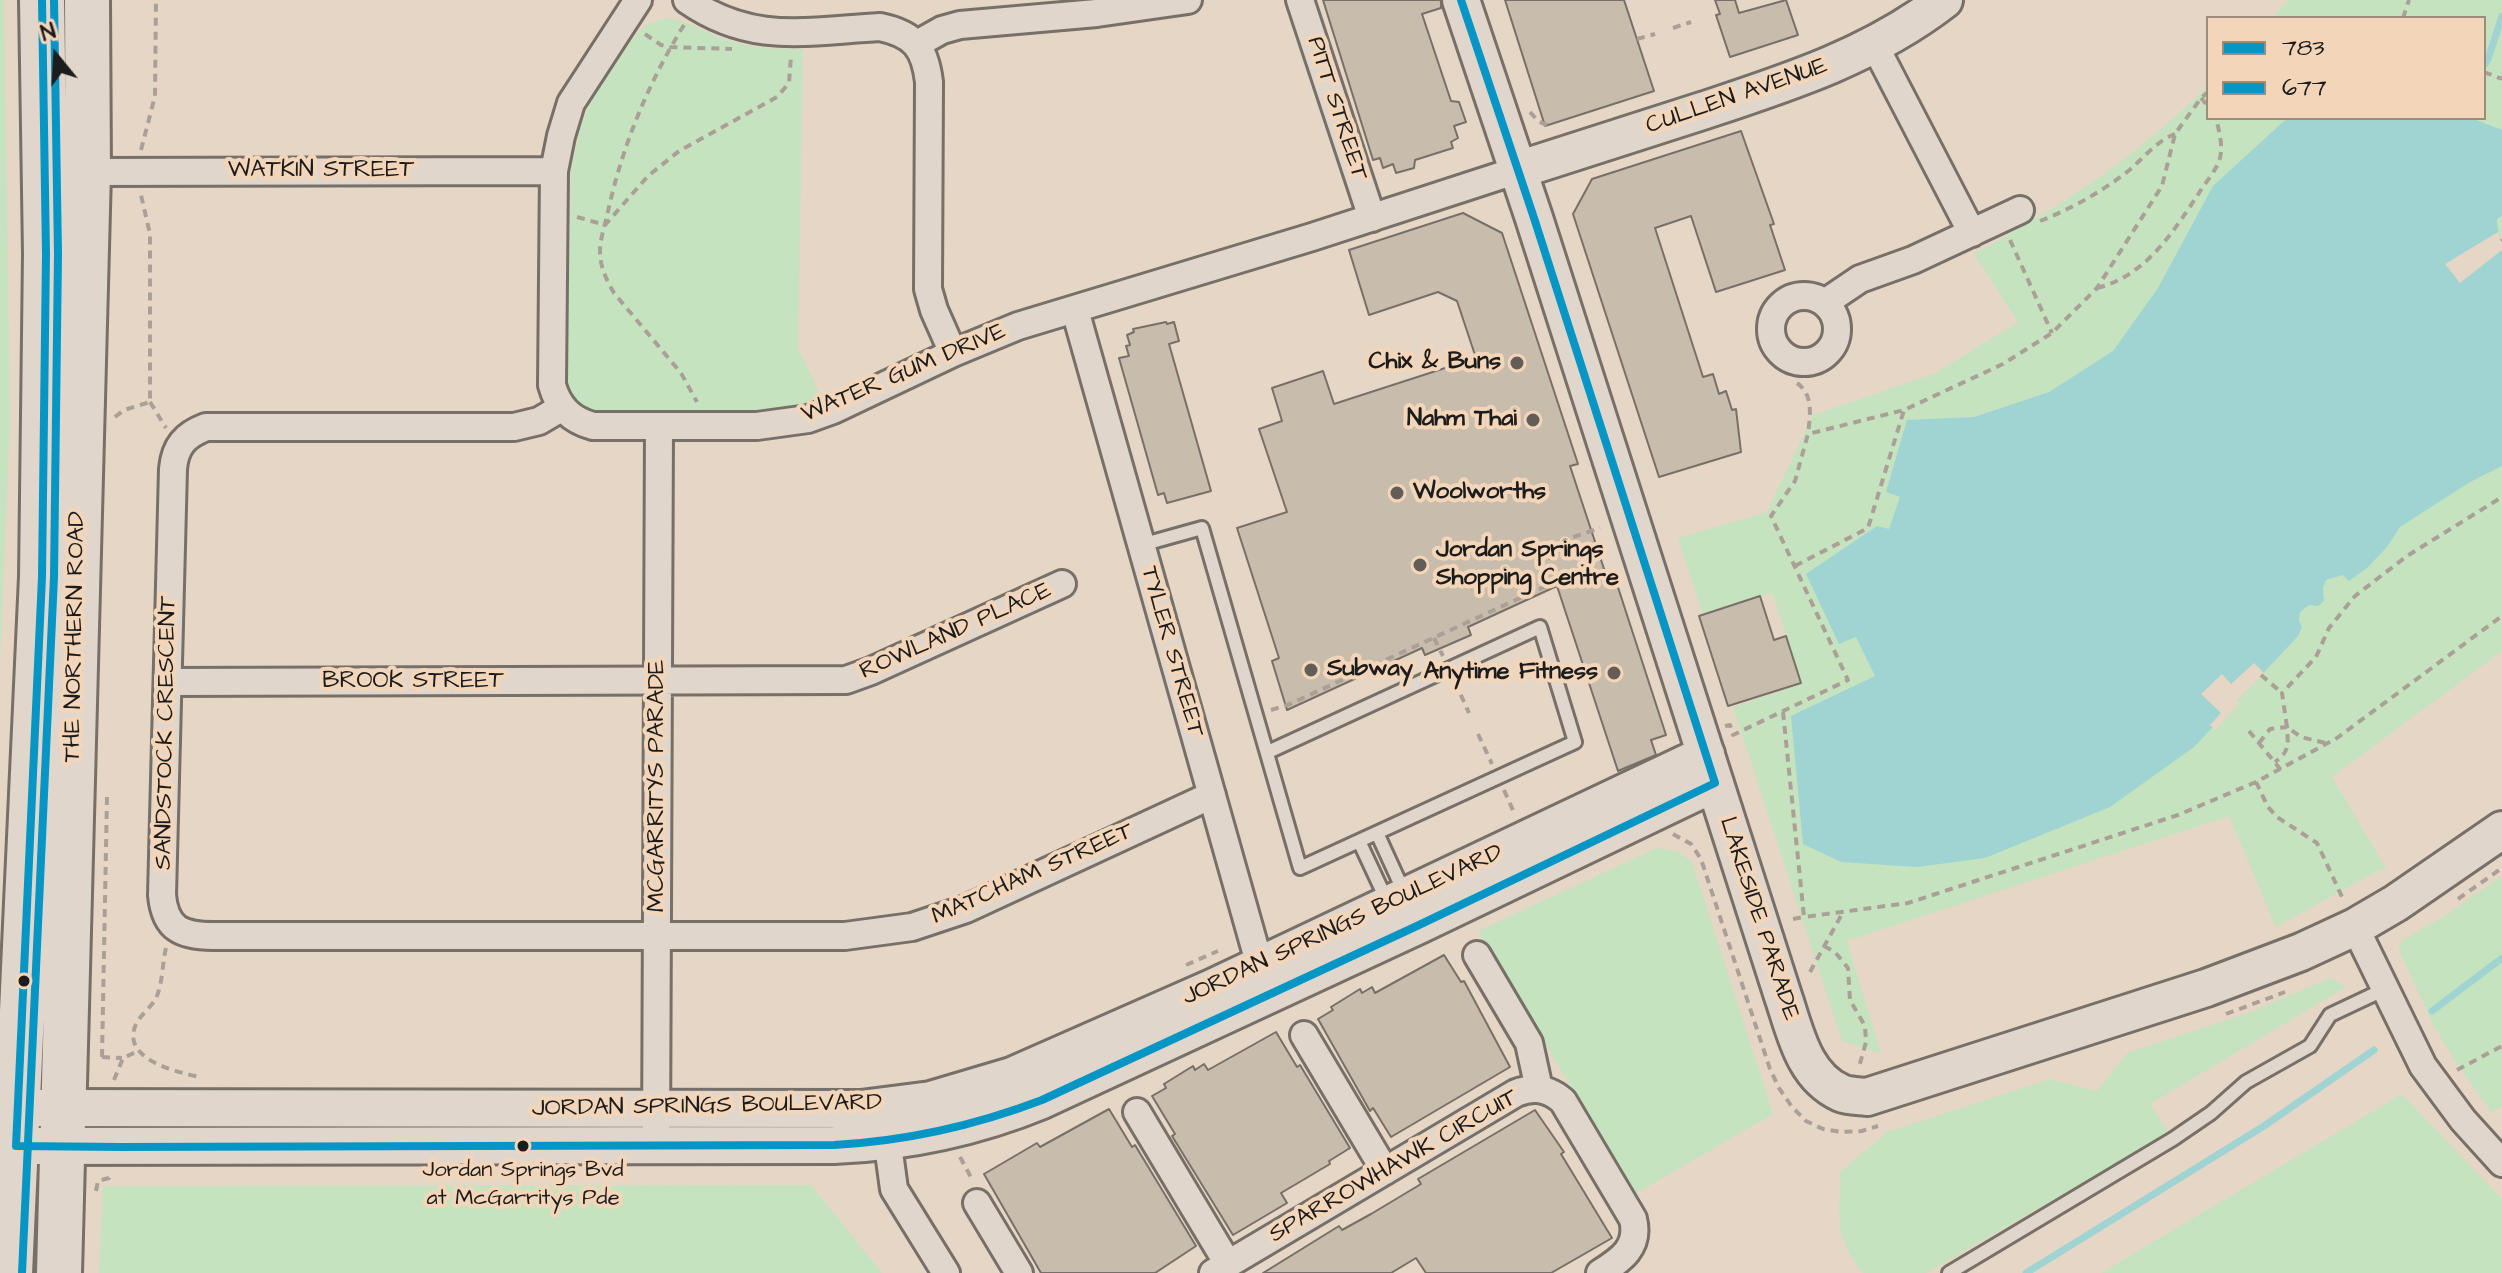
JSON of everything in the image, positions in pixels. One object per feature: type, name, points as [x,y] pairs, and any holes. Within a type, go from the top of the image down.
[{"type":"highway","name":"THE NORTHERN ROAD","points":[[10,1273],[42,577],[46,254],[42,0]]},
{"type":"highway","name":"THE NORTHERN ROAD","points":[[59,1273],[88,172],[87,0]]},
{"type":"street","points":[[561,408],[551,373],[554,171],[571,103],[638,0]]},
{"type":"street","points":[[917,44],[942,30],[960,25],[1085,14],[1188,0]]},
{"type":"street","name":"PITT STREET","points":[[1300,0],[1372,218]]},
{"type":"street","name":"LAKESIDE PARADE","points":[[1461,0],[1718,757],[1799,1044],[1811,1069],[1827,1084],[1843,1094],[1867,1097],[2252,972],[2349,913],[2425,885],[2502,830]]},
{"type":"street","name":"CULLEN AVENUE","points":[[1518,170],[1786,83],[1875,46],[1920,19],[1944,0]]},
{"type":"street","points":[[687,10],[747,29],[772,33],[880,27],[894,30],[917,44],[928,68],[929,82],[928,289],[953,353]]},
{"type":"street","points":[[1875,46],[1972,233]]},
{"type":"street","name":"WATER GUM DRIVE","points":[[561,408],[582,423],[593,426],[757,426],[808,419],[1018,326],[1518,170]]},
{"type":"street","name":"WATKIN STREET","points":[[88,172],[554,171]]},
{"type":"street","points":[[1826,302],[1860,279],[1913,260],[1972,233],[2010,221]]},
{"type":"street","name":"TYLER STREET","points":[[1075,310],[1264,980]]},
{"type":"street","name":"SANDSTOCK CRESCENT","points":[[178,930],[166,915],[162,895],[173,469],[178,447],[186,438],[206,427],[514,427],[539,421],[561,408]]},
{"type":"street","name":"MCGARRITYS PARADE","points":[[656,1145],[659,427]]},
{"type":"street","name":"ROWLAND PLACE","points":[[658,682],[846,680],[1062,584]]},
{"type":"street","name":"BROOK STREET","points":[[168,682],[658,682]]},
{"type":"street","name":"JORDAN SPRINGS BOULEVARD","points":[[64,1127],[656,1145],[834,1145],[885,1125],[950,1131],[1010,1113],[1264,980],[1404,915],[1718,757]]},
{"type":"street","name":"MATCHAM STREET","points":[[657,937],[845,936],[912,927],[966,909],[1212,795]]},
{"type":"street","points":[[2349,913],[2423,1066],[2463,1120],[2502,1163]]},
{"type":"street","points":[[178,930],[199,936],[657,937]]},
{"type":"street","points":[[1477,955],[1529,1043],[1539,1089]]},
{"type":"street","points":[[1304,1035],[1385,1171]]},
{"type":"street","name":"SPARROWHAWK CIRCUIT","points":[[1221,1269],[1516,1093],[1539,1089],[1553,1093],[1563,1101],[1633,1219],[1635,1235],[1629,1251],[1600,1273]]},
{"type":"street","name":"JORDAN SPRINGS BOULEVARD","points":[[17,1127],[656,1109],[861,1109],[885,1125]]},
{"type":"street","points":[[1137,1112],[1221,1269]]},
{"type":"street","points":[[885,1125],[894,1189],[946,1273]]},
{"type":"street","points":[[977,1203],[1019,1273]]},
{"type":"lane","points":[[1141,545],[1202,528],[1300,868],[1575,742],[1540,627],[1268,752]]},
{"type":"lane","points":[[1377,833],[1404,915]]},
{"type":"lane","points":[[1359,841],[1404,915]]},
{"type":"lane","points":[[1949,1273],[2173,1139],[2211,1113],[2246,1082],[2310,1046],[2330,1015],[2385,989]]},
{"type":"path","points":[[141,154],[155,96],[156,0]]},
{"type":"path","points":[[687,10],[630,137],[600,254],[607,280],[622,306],[681,373],[697,402]]},
{"type":"path","points":[[1673,28],[1691,22]]},
{"type":"path","points":[[640,30],[661,45],[670,47],[746,50]]},
{"type":"path","points":[[1637,39],[1655,34]]},
{"type":"path","points":[[605,225],[648,176],[679,151],[786,90],[791,76],[792,51]]},
{"type":"path","points":[[1808,434],[1866,422],[1904,410],[2003,364],[2052,333],[2097,288],[2162,186],[2175,134],[2206,94]]},
{"type":"path","points":[[2201,98],[2206,104]]},
{"type":"path","points":[[1524,101],[1538,121],[1548,128],[1556,127]]},
{"type":"path","points":[[2097,288],[2117,283],[2158,251],[2174,231],[2219,161],[2221,138],[2216,120]]},
{"type":"path","points":[[2052,333],[2010,221],[2092,196],[2125,173],[2160,140],[2175,134]]},
{"type":"path","points":[[140,186],[150,234],[150,402],[171,436]]},
{"type":"path","points":[[566,216],[605,225]]},
{"type":"path","points":[[1718,757],[1783,712],[1848,680],[1771,516],[1795,481],[1808,434],[1809,402],[1803,387],[1797,383]]},
{"type":"path","points":[[109,428],[114,417],[124,410],[150,402]]},
{"type":"path","points":[[1795,566],[1868,528],[1904,410]]},
{"type":"path","points":[[2282,693],[2316,657],[2329,628],[2355,596],[2418,548],[2502,497]]},
{"type":"path","points":[[1268,711],[1290,704],[1557,581],[1547,546],[1600,528]]},
{"type":"path","points":[[1793,919],[1908,903],[2178,815],[2256,782],[2327,743],[2502,616]]},
{"type":"path","points":[[1439,624],[1443,633]]},
{"type":"path","points":[[1434,638],[1444,658]]},
{"type":"path","points":[[2261,675],[2282,693],[2289,746],[2275,762]]},
{"type":"path","points":[[1453,679],[1469,713]]},
{"type":"path","points":[[1783,712],[1804,917]]},
{"type":"path","points":[[2259,743],[2270,729],[2278,726],[2287,727],[2301,737],[2327,743]]},
{"type":"path","points":[[2249,731],[2281,770]]},
{"type":"path","points":[[1478,734],[1493,766]]},
{"type":"path","points":[[2256,782],[2268,807],[2277,817],[2317,843],[2349,913]]},
{"type":"path","points":[[107,784],[99,1057],[123,1058],[138,1051]]},
{"type":"path","points":[[1503,788],[1514,813]]},
{"type":"path","points":[[1673,835],[1691,844],[1701,859],[1770,1069],[1792,1107],[1806,1121],[1823,1129],[1862,1131],[1882,1125]]},
{"type":"path","points":[[2448,905],[2502,868]]},
{"type":"path","points":[[1810,972],[1843,912]]},
{"type":"path","points":[[178,930],[165,950],[156,998],[141,1016],[134,1031],[138,1051],[146,1058],[180,1073],[209,1078]]},
{"type":"path","points":[[1824,946],[1835,952],[1848,968],[1850,1000],[1865,1026],[1866,1042],[1859,1067]]},
{"type":"path","points":[[1185,966],[1222,949]]},
{"type":"path","points":[[2213,1018],[2288,990]]},
{"type":"path","points":[[2450,1064],[2455,1071],[2502,1046]]},
{"type":"path","points":[[112,1085],[123,1058]]},
{"type":"path","points":[[96,1201],[98,1181],[109,1178],[110,1170]]},
{"type":"green space","points":[[0,0],[4,0],[10,418],[0,667]]},
{"type":"green space","points":[[2288,0],[2502,0],[2502,651],[2332,777],[2387,870],[2381,869],[2276,927],[2229,816],[1847,941],[1881,1054],[1842,1041],[1733,707],[1802,684],[1772,593],[1703,614],[1678,538],[1767,512],[1813,415],[1936,373],[2018,322],[1974,254],[2098,178],[2155,134],[2206,87],[2206,120],[2486,120],[2486,16],[2274,16]]},
{"type":"green space","points":[[666,18],[741,44],[803,49],[798,348],[821,397],[797,405],[742,412],[601,412],[583,406],[567,382],[571,172],[580,128],[601,80],[636,35],[646,25]]},
{"type":"green space","points":[[1657,848],[1677,851],[1692,862],[1773,1114],[1635,1194],[1478,931]]},
{"type":"green space","points":[[2502,876],[2502,1106],[2492,1113],[2433,1024],[2399,946],[2403,940],[2443,917]]},
{"type":"green space","points":[[2331,978],[2346,987],[2150,1104],[2169,1133],[1926,1273],[1863,1273],[1853,1260],[1840,1226],[1840,1172],[1887,1132],[2050,1079],[2097,1091],[2127,1053],[2248,1013]]},
{"type":"green space","points":[[2402,1094],[2502,1199],[2502,1273],[2101,1273]]},
{"type":"green space","points":[[811,1185],[882,1273],[99,1273],[103,1186]]},
{"type":"water","points":[[2476,120],[2502,130],[2502,216],[2497,219],[2502,239],[2502,466],[2470,482],[2400,527],[2387,547],[2349,581],[2343,575],[2326,580],[2324,601],[2318,606],[2309,605],[2300,612],[2302,627],[2298,636],[2194,747],[2110,807],[1985,858],[1917,867],[1841,862],[1803,844],[1791,716],[1875,676],[1856,637],[1839,644],[1806,574],[1877,526],[1889,529],[1900,497],[1886,492],[1907,420],[1974,417],[2049,392],[2113,351],[2158,288],[2213,186],[2284,121]]},
{"type":"pier","points":[[2498,232],[2502,250],[2460,283],[2445,264]]},
{"type":"pier","points":[[2254,663],[2264,673],[2215,730],[2210,725],[2221,713],[2201,694],[2222,674],[2231,684]]},
{"type":"building","points":[[1323,0],[1441,0],[1441,8],[1422,14],[1451,101],[1459,102],[1466,122],[1454,126],[1458,138],[1451,142],[1453,148],[1415,160],[1414,168],[1396,173],[1393,164],[1383,168],[1380,158],[1373,160]]},
{"type":"building","points":[[1505,0],[1624,0],[1654,91],[1545,126]]},
{"type":"building","points":[[1715,0],[1735,0],[1739,13],[1786,0],[1798,35],[1730,57],[1716,15],[1720,14]]},
{"type":"building","points":[[1741,131],[1774,224],[1770,225],[1785,270],[1716,292],[1691,216],[1655,228],[1703,377],[1713,374],[1719,394],[1726,391],[1732,410],[1736,409],[1741,452],[1659,477],[1573,214],[1592,179]]},
{"type":"building","points":[[1463,213],[1502,233],[1578,464],[1570,466],[1607,578],[1614,575],[1666,735],[1651,740],[1656,755],[1618,771],[1557,586],[1468,627],[1471,635],[1425,655],[1422,648],[1287,710],[1272,661],[1279,658],[1237,528],[1287,512],[1259,429],[1282,421],[1272,388],[1323,371],[1334,404],[1476,358],[1457,301],[1438,292],[1369,315],[1349,250]]},
{"type":"building","points":[[1174,322],[1179,341],[1169,344],[1211,491],[1167,503],[1164,493],[1158,495],[1119,358],[1129,356],[1127,335],[1134,332],[1133,329]]},
{"type":"building","points":[[1760,596],[1774,640],[1786,636],[1801,683],[1728,706],[1699,616]]},
{"type":"building","points":[[1444,955],[1461,982],[1464,981],[1510,1067],[1391,1137],[1373,1108],[1370,1111],[1318,1019],[1360,989],[1362,993],[1372,987],[1375,993]]},
{"type":"building","points":[[1276,1032],[1297,1067],[1300,1065],[1350,1148],[1329,1161],[1330,1164],[1281,1193],[1287,1203],[1233,1235],[1172,1136],[1175,1134],[1152,1096],[1166,1088],[1164,1084],[1193,1066],[1195,1070],[1204,1064],[1208,1070]]},
{"type":"building","points":[[1109,1109],[1132,1147],[1135,1145],[1196,1246],[1155,1273],[1041,1273],[984,1174],[1037,1143],[1040,1147]]},
{"type":"building","points":[[1535,1110],[1564,1152],[1561,1154],[1612,1238],[1551,1273],[1426,1273],[1416,1258],[1391,1273],[1263,1273],[1339,1226],[1342,1230],[1371,1214],[1421,1184],[1418,1179]]},
{"type":"waterway","points":[[2486,62],[2502,16]]},
{"type":"waterway","points":[[2432,1011],[2502,958]]},
{"type":"waterway","points":[[2026,1273],[2264,1126],[2374,1050]]},
{"type":"transit line","name":"783","points":[[42,0],[46,254],[42,577],[16,1146],[121,1147],[834,1145],[940,1131],[1042,1100],[1715,783],[1461,0]]},
{"type":"transit line","name":"677","points":[[22,1273],[54,577],[58,254],[54,0]]},
{"type":"place","name":"Chix & Buns","points":[[1517,363]]},
{"type":"place","name":"Nahm Thai","points":[[1533,420]]},
{"type":"place","name":"Woolworths","points":[[1397,493]]},
{"type":"place","name":"Jordan Springs Shopping Centre","points":[[1420,565]]},
{"type":"place","name":"Subway","points":[[1311,670]]},
{"type":"place","name":"Anytime Fitness","points":[[1614,673]]},
{"type":"place","name":"Jordan Springs Bvd at McGarritys Pde","points":[[523,1146]]}]
